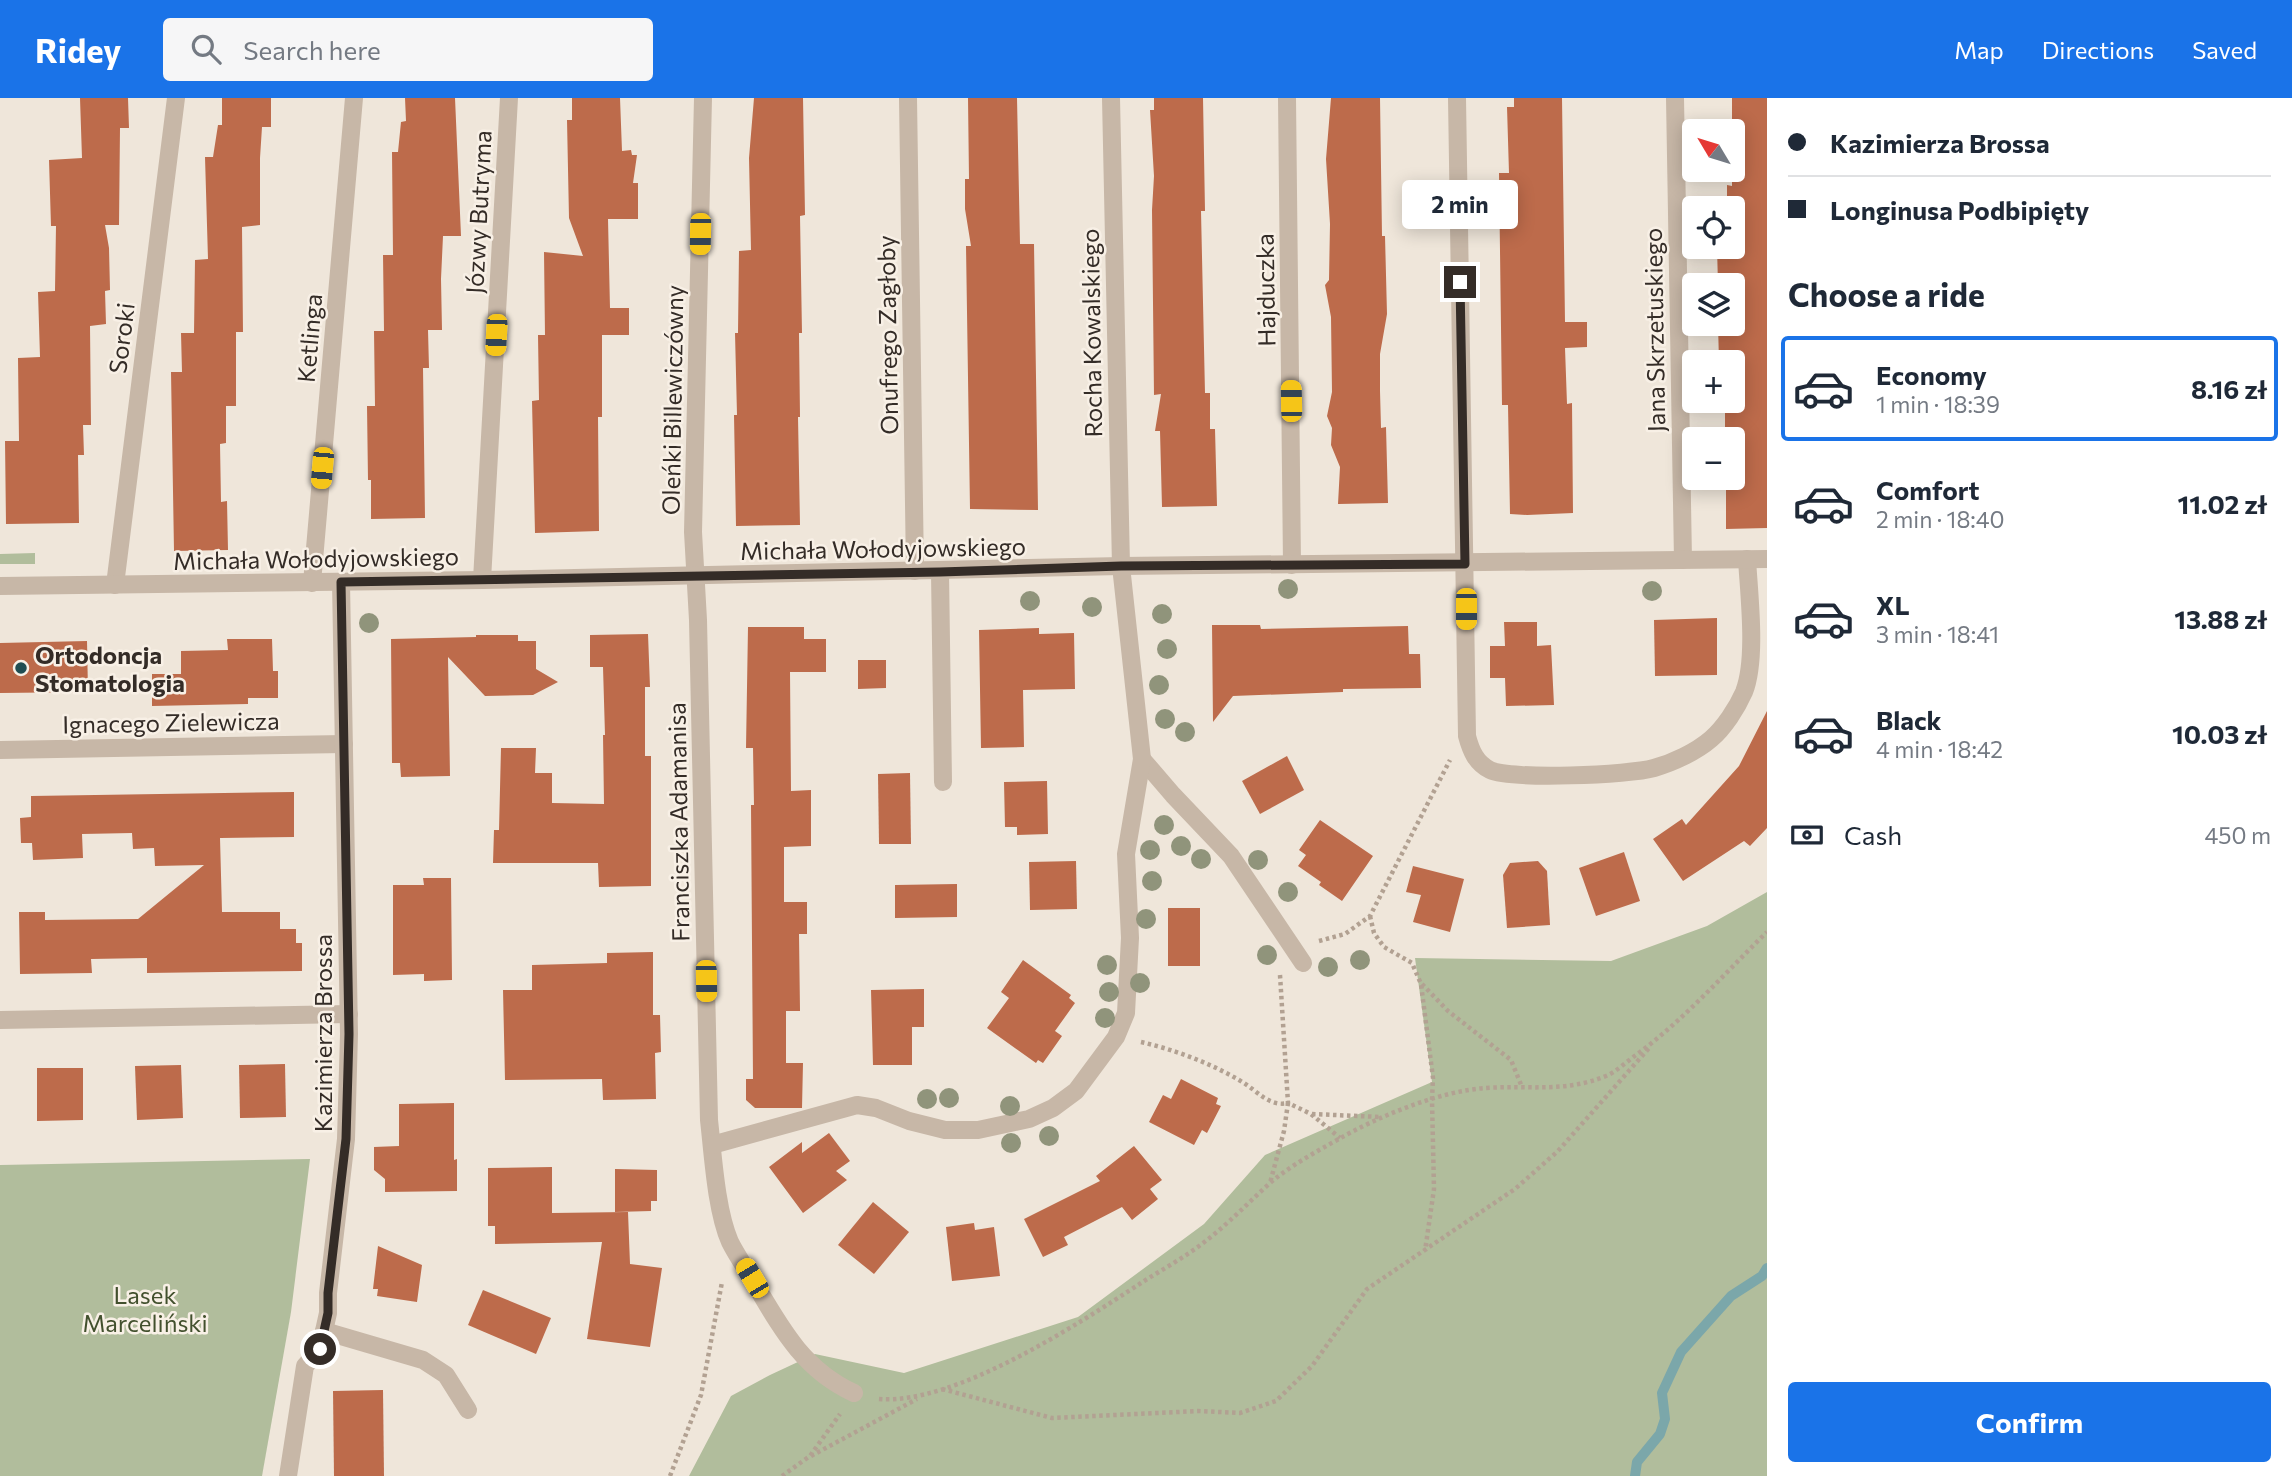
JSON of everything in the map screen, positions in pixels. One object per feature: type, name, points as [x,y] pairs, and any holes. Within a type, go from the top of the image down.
[{"type":"street","name":"Soroki","points":[[116,584],[176,98]]},
{"type":"street","name":"Ketlinga","points":[[312,583],[354,98]]},
{"type":"street","name":"Józwy Butryma","points":[[482,580],[509,98]]},
{"type":"street","name":"Oleńki Billewiczówny","points":[[696,577],[693,532],[703,98]]},
{"type":"street","name":"Onufrego Zagłoby","points":[[908,98],[915,571]]},
{"type":"street","name":"Rocha Kowalskiego","points":[[712,1145],[857,1105],[876,1108],[909,1121],[945,1130],[978,1130],[1029,1119],[1054,1108],[1076,1091],[1116,1037],[1126,1013],[1130,938],[1126,854],[1142,759],[1121,566],[1111,98]]},
{"type":"street","name":"Hajduczka","points":[[1287,98],[1292,565]]},
{"type":"street","points":[[1457,98],[1467,726],[1471,752],[1482,766],[1494,772],[1513,775],[1622,774],[1654,768],[1686,755],[1711,739],[1730,717],[1745,691],[1750,663],[1746,559]]},
{"type":"street","name":"Jana Skrzetuskiego","points":[[1675,98],[1683,560]]},
{"type":"street","name":"Michała Wołodyjowskiego","points":[[0,586],[696,577],[1121,566],[1767,559]]},
{"type":"street","points":[[940,572],[943,782]]},
{"type":"street","name":"Franciszka Adamanisa","points":[[696,577],[709,1120],[715,1175],[730,1241],[773,1315],[795,1346],[820,1373],[834,1384],[854,1393]]},
{"type":"street","name":"Kazimierza Brossa","points":[[288,1476],[305,1366],[320,1349],[324,1331],[346,1139],[349,1014],[341,582]]},
{"type":"street","name":"Ignacego Zielewicza","points":[[0,750],[344,744]]},
{"type":"street","points":[[1142,759],[1173,796],[1231,856],[1298,955]]},
{"type":"street","points":[[0,1020],[349,1014]]},
{"type":"street","points":[[324,1331],[423,1360],[446,1375],[468,1410]]},
{"type":"path","points":[[1270,1183],[1284,1131],[1288,1103],[1279,977],[1284,959],[1345,934],[1370,916],[1467,726]]},
{"type":"path","points":[[1370,916],[1374,933],[1384,947],[1412,963],[1421,984],[1433,1078],[1434,1189],[1424,1251]]},
{"type":"path","points":[[941,1389],[1052,1418],[1198,1411],[1241,1413],[1276,1401],[1311,1366],[1367,1289],[1515,1189],[1559,1150],[1657,1039],[1767,932]]},
{"type":"path","points":[[1421,984],[1448,1011],[1511,1060],[1522,1087]]},
{"type":"path","points":[[1116,1037],[1161,1047],[1218,1069],[1269,1101],[1279,1105],[1288,1103],[1311,1114],[1340,1138]]},
{"type":"path","points":[[782,1476],[810,1457],[924,1395],[999,1365],[1079,1323],[1204,1242],[1234,1219],[1270,1183],[1340,1138],[1383,1117],[1456,1092],[1484,1088],[1569,1087],[1608,1075],[1657,1039]]},
{"type":"path","points":[[1311,1114],[1383,1117]]},
{"type":"path","points":[[670,1476],[701,1395],[730,1241]]},
{"type":"path","points":[[810,1457],[854,1393],[890,1400],[924,1395]]},
{"type":"green space","points":[[35,553],[35,564],[0,564],[0,554]]},
{"type":"green space","points":[[1767,892],[1767,1476],[689,1476],[731,1396],[770,1375],[815,1354],[904,1373],[1078,1317],[1204,1224],[1265,1155],[1432,1082],[1415,958],[1611,961],[1707,926]]},
{"type":"green space","name":"Lasek Marceliński","points":[[310,1159],[291,1312],[262,1476],[0,1476],[0,1165]]},
{"type":"building","points":[[80,98],[128,98],[129,128],[120,128],[119,225],[105,225],[109,248],[110,290],[105,291],[106,324],[90,326],[91,425],[83,425],[84,455],[78,455],[79,523],[6,524],[5,441],[19,441],[18,358],[40,357],[38,292],[55,291],[56,226],[51,226],[49,160],[82,158]]},
{"type":"building","points":[[222,98],[271,98],[271,127],[262,127],[260,225],[242,227],[243,332],[236,332],[236,406],[226,406],[226,443],[220,444],[221,502],[227,501],[228,550],[174,551],[171,372],[182,372],[181,333],[194,333],[195,260],[208,259],[205,157],[213,157],[218,125],[222,125]]},
{"type":"building","points":[[405,98],[455,98],[461,236],[443,236],[442,330],[428,330],[429,368],[423,368],[425,518],[371,519],[367,406],[375,406],[374,331],[384,331],[383,255],[393,255],[392,152],[398,152],[401,122],[406,121]]},
{"type":"building","points":[[572,98],[620,98],[622,151],[631,150],[632,155],[637,155],[633,183],[638,183],[638,219],[608,219],[610,308],[629,308],[629,335],[602,335],[602,417],[598,417],[599,531],[535,533],[532,401],[539,400],[538,335],[545,335],[544,252],[583,256],[569,218],[567,120],[572,120]]},
{"type":"building","points":[[754,98],[803,98],[805,215],[800,216],[800,525],[736,526],[735,333],[738,333],[739,251],[751,250],[749,158]]},
{"type":"building","points":[[968,98],[1017,98],[1020,244],[1034,244],[1038,510],[970,509],[966,246],[971,246],[965,209],[965,179],[969,179]]},
{"type":"building","points":[[1154,98],[1203,98],[1205,211],[1201,211],[1205,393],[1210,393],[1210,429],[1215,429],[1217,506],[1162,507],[1160,431],[1155,431],[1161,394],[1154,395],[1154,176],[1150,110],[1154,110]]},
{"type":"building","points":[[1331,98],[1380,98],[1382,236],[1385,236],[1387,314],[1380,354],[1380,391],[1381,428],[1386,427],[1388,503],[1338,504],[1340,467],[1331,445],[1332,428],[1327,416],[1332,392],[1331,317],[1325,285],[1329,280],[1330,224],[1326,159]]},
{"type":"building","points":[[1514,98],[1562,98],[1565,322],[1587,322],[1587,347],[1565,348],[1567,404],[1572,403],[1573,513],[1510,514],[1508,405],[1502,405],[1499,173],[1509,173],[1507,107],[1514,107]]},
{"type":"building","points":[[1732,98],[1767,98],[1767,528],[1726,529],[1726,490],[1745,490],[1745,427],[1725,427],[1725,413],[1745,413],[1745,350],[1719,350],[1718,336],[1745,336],[1745,273],[1718,273],[1717,259],[1745,259],[1745,196],[1727,196],[1727,185],[1732,186],[1732,182],[1745,182],[1745,119],[1732,119]]},
{"type":"building","points":[[1717,618],[1717,675],[1655,676],[1654,620]]},
{"type":"building","points":[[1504,622],[1537,622],[1537,646],[1551,645],[1554,705],[1506,706],[1505,678],[1490,678],[1490,646],[1505,646]]},
{"type":"building","points":[[1212,625],[1260,625],[1261,629],[1408,626],[1409,654],[1420,654],[1421,688],[1343,689],[1343,692],[1233,696],[1213,722]]},
{"type":"building","points":[[748,627],[804,627],[804,639],[826,639],[826,672],[790,672],[791,791],[811,790],[811,846],[784,847],[784,902],[807,902],[807,934],[799,934],[800,1011],[786,1011],[786,1063],[803,1063],[802,1108],[755,1108],[746,1100],[746,1079],[753,1079],[751,805],[754,805],[753,748],[746,748]]},
{"type":"building","points":[[1039,628],[1039,634],[1074,633],[1075,689],[1023,690],[1024,747],[981,748],[979,630]]},
{"type":"building","points":[[648,634],[650,687],[645,687],[645,756],[651,756],[651,886],[599,887],[598,863],[493,863],[494,830],[499,830],[501,748],[536,748],[535,773],[552,773],[552,803],[604,804],[603,667],[590,667],[590,635]]},
{"type":"building","points":[[518,635],[518,641],[536,641],[536,669],[558,682],[533,695],[485,696],[448,657],[450,776],[401,777],[400,763],[392,763],[391,639]]},
{"type":"building","points":[[227,639],[272,639],[273,671],[278,671],[278,698],[248,698],[248,704],[152,706],[152,674],[181,674],[181,651],[228,650]]},
{"type":"building","points":[[87,641],[88,692],[0,693],[0,643]]},
{"type":"building","points":[[858,660],[886,660],[886,688],[858,689]]},
{"type":"building","points":[[1767,711],[1767,828],[1750,846],[1744,841],[1683,881],[1653,839],[1682,819],[1686,825],[1739,766]]},
{"type":"building","points":[[1287,756],[1304,790],[1260,814],[1242,781]]},
{"type":"building","points":[[910,773],[911,844],[879,844],[878,774]]},
{"type":"building","points":[[1047,781],[1048,834],[1017,835],[1017,827],[1005,827],[1004,782]]},
{"type":"building","points":[[294,792],[294,837],[220,838],[222,912],[280,912],[280,929],[296,929],[296,943],[302,943],[302,971],[147,973],[147,958],[91,959],[92,973],[20,974],[19,912],[45,912],[45,920],[138,919],[204,865],[155,866],[154,848],[133,849],[132,833],[82,834],[83,858],[33,860],[32,843],[21,843],[20,818],[31,817],[31,796]]},
{"type":"building","points":[[1320,820],[1373,856],[1342,901],[1298,866],[1306,855],[1299,850]]},
{"type":"building","points":[[1624,852],[1640,901],[1596,916],[1579,868]]},
{"type":"building","points":[[1076,861],[1077,909],[1030,910],[1029,862]]},
{"type":"building","points":[[1538,861],[1547,871],[1550,925],[1507,928],[1503,875],[1510,863]]},
{"type":"building","points":[[1413,866],[1464,879],[1450,932],[1413,922],[1421,895],[1406,892]]},
{"type":"building","points":[[423,878],[451,878],[452,980],[424,981],[424,974],[393,975],[393,885],[424,885]]},
{"type":"building","points":[[957,884],[957,917],[895,918],[895,885]]},
{"type":"building","points":[[1168,908],[1200,908],[1200,966],[1168,966]]},
{"type":"building","points":[[653,952],[653,1015],[660,1015],[661,1052],[655,1053],[656,1099],[603,1100],[602,1079],[505,1080],[503,990],[532,990],[532,965],[607,963],[607,953]]},
{"type":"building","points":[[1023,960],[1071,995],[1069,998],[1075,1003],[1055,1031],[1062,1036],[1043,1063],[1038,1060],[1036,1063],[987,1028],[1009,998],[1001,992]]},
{"type":"building","points":[[924,989],[924,1027],[912,1027],[912,1065],[873,1065],[871,990]]},
{"type":"building","points":[[285,1064],[286,1117],[240,1118],[239,1065]]},
{"type":"building","points":[[181,1065],[183,1118],[137,1120],[135,1066]]},
{"type":"building","points":[[37,1068],[83,1068],[83,1120],[37,1121]]},
{"type":"building","points":[[1181,1079],[1218,1098],[1216,1104],[1221,1106],[1207,1133],[1202,1130],[1194,1145],[1149,1122],[1163,1095],[1171,1099]]},
{"type":"building","points":[[454,1103],[457,1191],[385,1192],[385,1179],[374,1170],[374,1147],[399,1146],[399,1104]]},
{"type":"building","points":[[829,1133],[850,1161],[836,1171],[847,1180],[803,1213],[769,1167],[802,1142],[802,1153]]},
{"type":"building","points":[[1134,1146],[1162,1180],[1150,1189],[1158,1199],[1132,1220],[1122,1207],[1064,1237],[1068,1245],[1043,1257],[1024,1219],[1100,1181],[1096,1176]]},
{"type":"building","points":[[552,1167],[552,1213],[628,1212],[630,1264],[662,1268],[650,1347],[587,1339],[602,1242],[495,1244],[495,1226],[488,1226],[488,1168]]},
{"type":"building","points":[[615,1169],[657,1170],[657,1201],[651,1201],[651,1211],[615,1212]]},
{"type":"building","points":[[873,1202],[909,1232],[874,1274],[838,1245]]},
{"type":"building","points":[[974,1223],[975,1230],[994,1227],[1000,1276],[952,1281],[946,1227]]},
{"type":"building","points":[[378,1246],[422,1265],[417,1302],[377,1296],[378,1289],[373,1289]]},
{"type":"building","points":[[483,1290],[551,1318],[536,1354],[468,1325]]},
{"type":"building","points":[[383,1390],[384,1476],[334,1476],[333,1391]]},
{"type":"waterway","points":[[1635,1476],[1637,1462],[1660,1434],[1665,1419],[1662,1393],[1681,1352],[1731,1296],[1762,1276],[1767,1268]]},
{"type":"place","name":"Ortodoncja Stomatologia","points":[[21,668]]},
{"type":"route","points":[[320,1349],[328,1313],[346,1139],[349,1034],[341,582],[940,572],[1121,566],[1465,564],[1460,282]]}]
